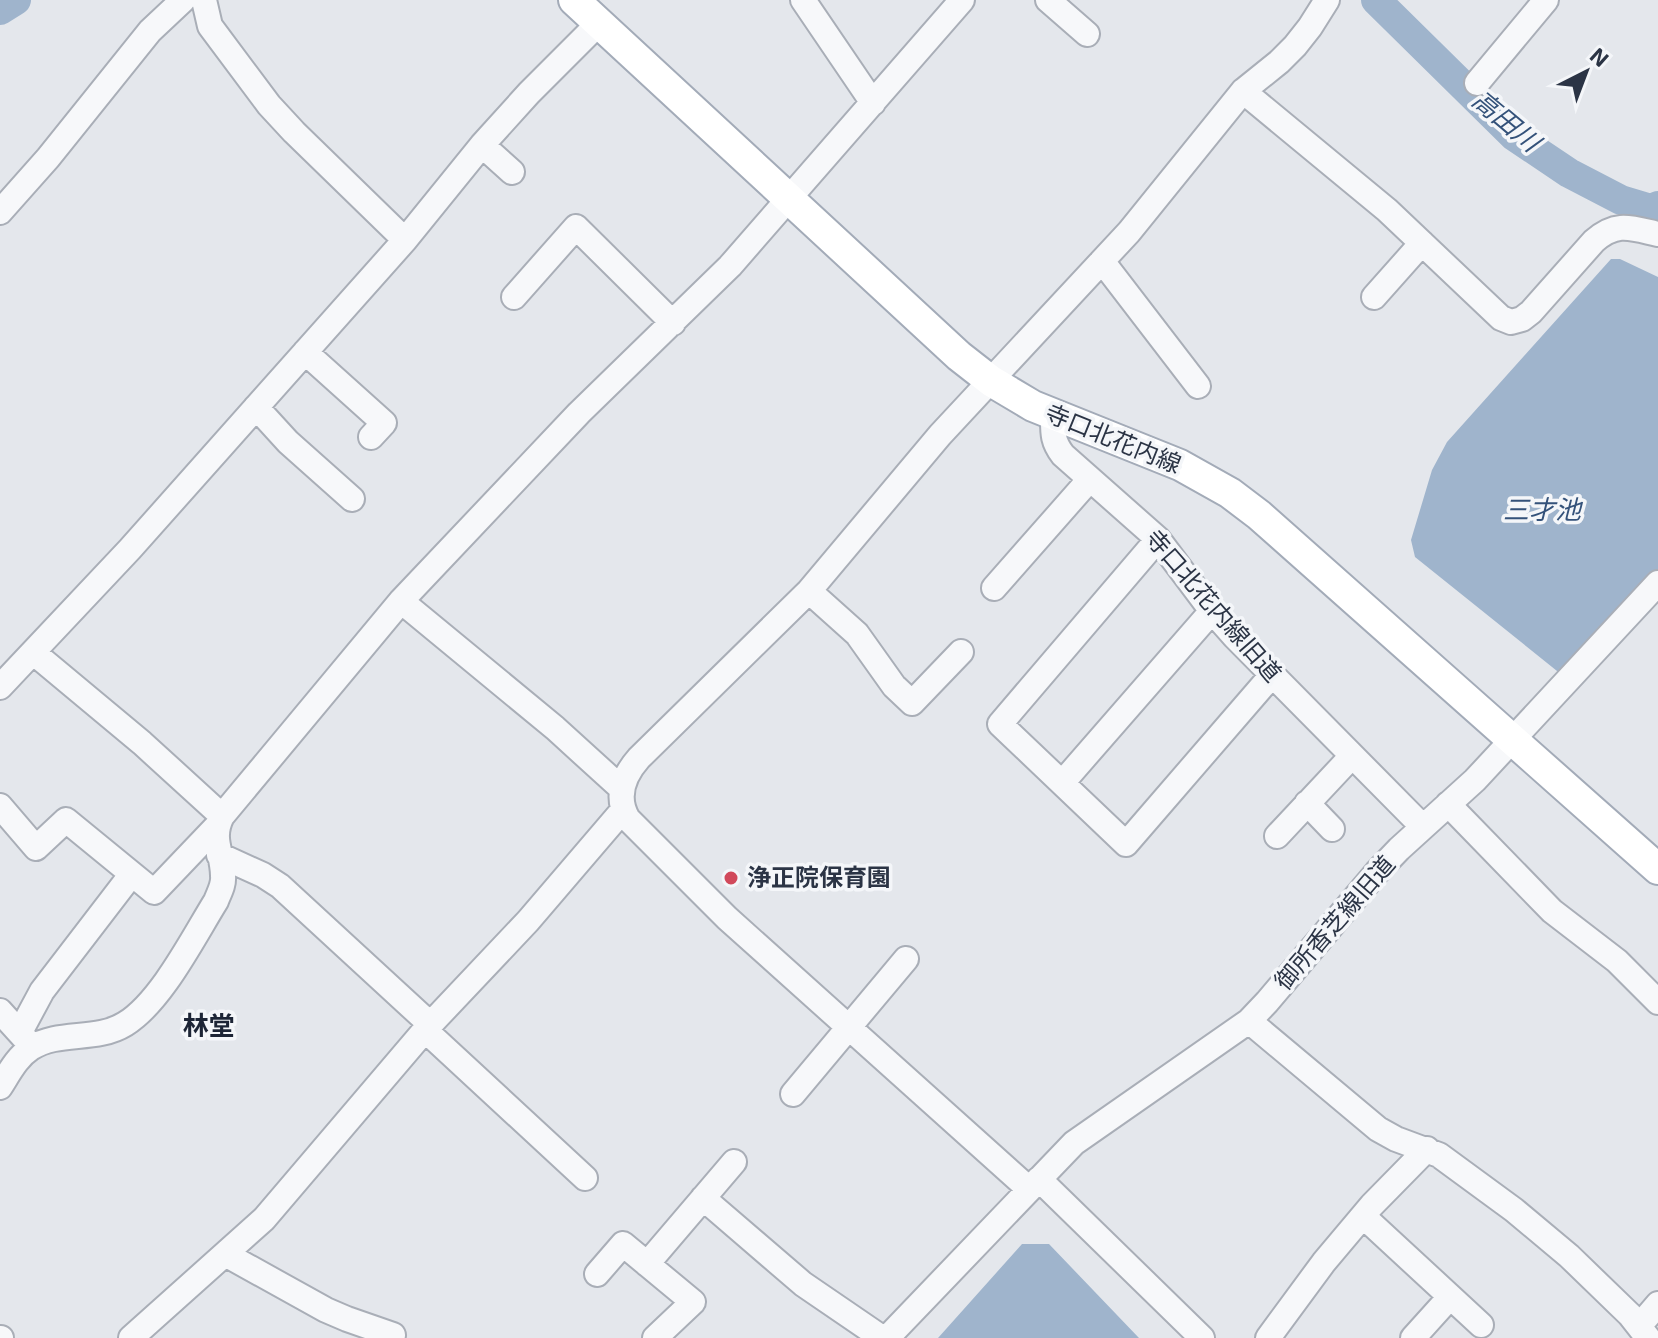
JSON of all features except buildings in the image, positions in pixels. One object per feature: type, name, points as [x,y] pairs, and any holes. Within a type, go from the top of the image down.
[{"type":"main road","name":"寺口北花内線","points":[[574,0],[959,356],[1012,395],[1053,415],[1180,465],[1230,493],[1259,515],[1658,869]]},
{"type":"street","points":[[0,212],[48,158],[150,31],[183,0]]},
{"type":"street","points":[[204,0],[210,26],[269,105],[405,240]]},
{"type":"street","points":[[803,0],[873,103]]},
{"type":"street","points":[[0,806],[36,848],[66,820],[154,892],[220,821],[401,601],[579,413],[730,266],[961,0]]},
{"type":"street","points":[[1048,0],[1087,34]]},
{"type":"street","points":[[1202,1338],[1034,1184],[848,1027],[690,882],[628,819],[622,799],[625,779],[639,758],[809,591],[940,435],[1154,203],[1243,91],[1295,46],[1327,0]]},
{"type":"street","points":[[1477,83],[1546,0]]},
{"type":"street","points":[[0,687],[130,549],[405,240],[482,145],[599,23]]},
{"type":"street","points":[[1243,91],[1387,210],[1501,318],[1511,322],[1531,312],[1604,232],[1627,227],[1658,234]]},
{"type":"street","points":[[482,145],[512,172]]},
{"type":"street","points":[[514,297],[576,227],[673,323]]},
{"type":"street","points":[[1374,297],[1422,243]]},
{"type":"street","points":[[1102,261],[1198,386]]},
{"type":"street","points":[[305,352],[384,423],[371,437]]},
{"type":"street","points":[[256,407],[288,442],[352,499]]},
{"type":"street","name":"寺口北花内線旧道","points":[[1053,415],[1053,436],[1063,455],[1158,539],[1235,637],[1423,827]]},
{"type":"street","points":[[994,588],[1090,479]]},
{"type":"street","points":[[1158,539],[1000,724],[1126,844],[1272,675]]},
{"type":"street","name":"御所香芝線旧道","points":[[1034,1184],[1074,1143],[1095,1127],[1249,1021],[1377,872],[1475,780],[1658,583]]},
{"type":"street","points":[[809,591],[857,634],[894,686],[912,703],[961,652]]},
{"type":"street","points":[[401,601],[555,728],[622,799]]},
{"type":"street","points":[[1062,783],[1212,611]]},
{"type":"street","points":[[34,653],[142,743],[220,821]]},
{"type":"street","points":[[1277,836],[1352,756]]},
{"type":"street","points":[[131,1338],[282,1200],[427,1027],[528,921],[622,799]]},
{"type":"street","points":[[1307,803],[1332,829]]},
{"type":"street","points":[[1448,804],[1552,911],[1617,961],[1658,1002]]},
{"type":"street","points":[[26,1040],[109,1032],[126,1024],[144,1009],[159,992],[216,901],[224,877],[216,838],[220,821]]},
{"type":"street","points":[[219,855],[280,886],[585,1178]]},
{"type":"street","points":[[0,1087],[20,1058],[42,991],[131,875]]},
{"type":"street","points":[[793,1094],[906,959]]},
{"type":"street","points":[[0,1011],[26,1040]]},
{"type":"street","points":[[1249,1021],[1378,1129],[1439,1155],[1542,1232],[1644,1332],[1658,1304]]},
{"type":"street","points":[[1268,1338],[1324,1262],[1427,1149]]},
{"type":"street","points":[[647,1264],[734,1162]]},
{"type":"street","points":[[703,1198],[803,1284],[885,1338],[1034,1184]]},
{"type":"street","points":[[1363,1216],[1481,1325]]},
{"type":"street","points":[[597,1274],[623,1244],[693,1302],[655,1338]]},
{"type":"street","points":[[225,1254],[326,1310],[393,1335]]},
{"type":"street","points":[[1413,1338],[1450,1297]]},
{"type":"water","name":"三才池","points":[[1611,259],[1620,259],[1658,277],[1658,570],[1562,675],[1415,557],[1411,540],[1432,470],[1447,442]]},
{"type":"water","points":[[1022,1244],[1049,1244],[1139,1338],[938,1338]]},
{"type":"waterway","name":"高田川","points":[[0,10],[16,0]]},
{"type":"waterway","name":"高田川","points":[[1376,0],[1514,136],[1569,173],[1621,200],[1651,209],[1658,206]]},
{"type":"place","name":"浄正院保育園","points":[[731,878]]},
{"type":"district","name":"林堂","points":[[209,1026]]}]
